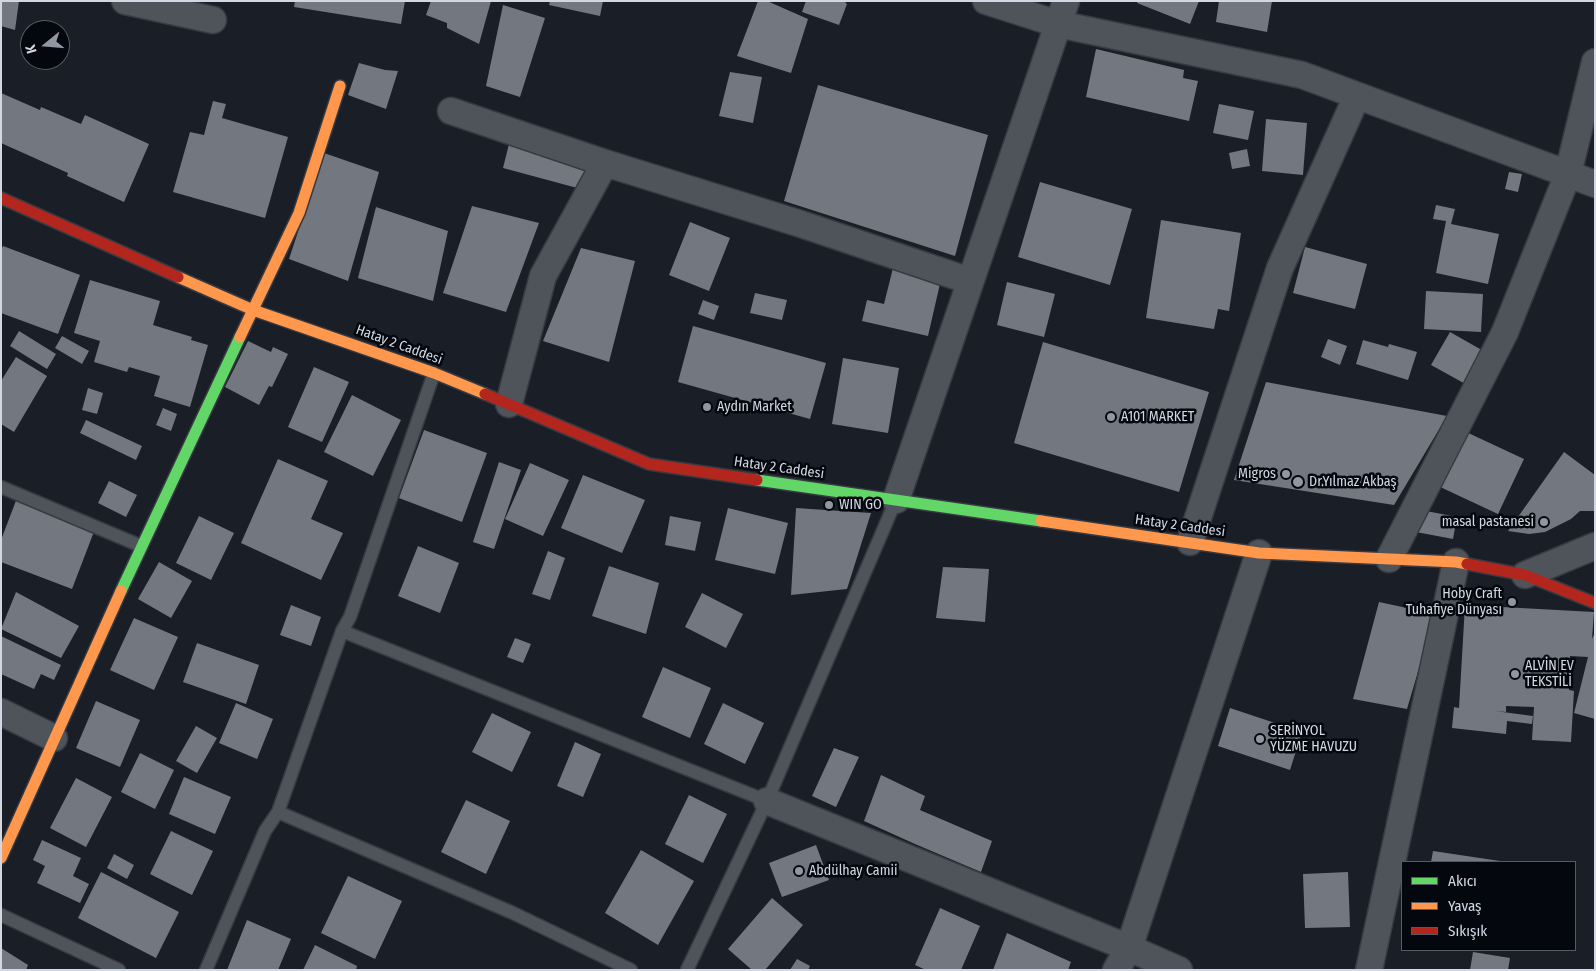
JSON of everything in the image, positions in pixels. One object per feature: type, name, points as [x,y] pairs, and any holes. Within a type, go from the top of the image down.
[{"type":"street","points":[[125,1],[214,20]]},
{"type":"street","points":[[986,1],[1062,13],[1302,75],[1595,184]]},
{"type":"street","points":[[896,500],[1062,13]]},
{"type":"street","points":[[1389,559],[1505,332],[1568,174],[1595,62]]},
{"type":"street","points":[[1,858],[141,546],[299,213],[340,86]]},
{"type":"street","points":[[1190,542],[1280,268],[1358,96]]},
{"type":"street","points":[[451,111],[605,163],[802,224],[970,281]]},
{"type":"street","points":[[509,404],[544,276],[605,163]]},
{"type":"street","name":"Hatay 2 Caddesi","points":[[1,198],[253,310],[434,373],[649,464],[1259,553],[1456,562],[1525,575],[1595,603]]},
{"type":"street","points":[[1525,575],[1595,546]]},
{"type":"street","points":[[1116,970],[1129,948],[1259,553]]},
{"type":"street","points":[[1369,970],[1456,562]]},
{"type":"street","points":[[1,712],[54,738]]},
{"type":"street","points":[[767,801],[1179,970]]},
{"type":"lane","points":[[206,970],[265,831],[278,812],[342,631],[350,617],[434,373]]},
{"type":"lane","points":[[1,486],[141,546]]},
{"type":"lane","points":[[687,970],[767,801],[896,500]]},
{"type":"lane","points":[[342,631],[767,801]]},
{"type":"lane","points":[[278,812],[513,913],[631,970]]},
{"type":"lane","points":[[1,915],[119,970]]},
{"type":"building","points":[[1,1],[19,1],[15,30],[1,26]]},
{"type":"building","points":[[295,1],[405,1],[401,24],[294,7]]},
{"type":"building","points":[[431,1],[491,1],[479,44],[447,28],[447,23],[426,15]]},
{"type":"building","points":[[550,1],[603,1],[600,16],[549,5]]},
{"type":"building","points":[[758,1],[767,1],[808,19],[791,73],[737,56]]},
{"type":"building","points":[[806,1],[844,1],[847,4],[839,25],[802,12]]},
{"type":"building","points":[[1138,1],[1199,1],[1190,24],[1137,3]]},
{"type":"building","points":[[1219,1],[1272,1],[1267,32],[1216,22]]},
{"type":"building","points":[[503,5],[545,18],[520,97],[486,86]]},
{"type":"building","points":[[1096,49],[1184,70],[1183,78],[1198,81],[1189,121],[1086,97]]},
{"type":"building","points":[[359,63],[385,70],[398,71],[386,109],[348,95]]},
{"type":"building","points":[[730,72],[762,77],[753,123],[719,116]]},
{"type":"building","points":[[818,85],[988,135],[955,256],[784,201]]},
{"type":"building","points":[[1,93],[40,110],[41,107],[81,124],[85,115],[149,144],[124,202],[67,176],[68,173],[1,143]]},
{"type":"building","points":[[213,101],[226,104],[222,118],[288,137],[265,218],[173,192],[190,132],[204,135]]},
{"type":"building","points":[[1219,104],[1254,111],[1248,140],[1213,133]]},
{"type":"building","points":[[1266,119],[1307,123],[1303,175],[1262,171]]},
{"type":"building","points":[[509,144],[587,165],[581,189],[503,168]]},
{"type":"building","points":[[1247,149],[1250,166],[1232,169],[1229,153]]},
{"type":"building","points":[[324,153],[379,172],[348,281],[289,259]]},
{"type":"building","points":[[1509,172],[1522,174],[1518,192],[1505,189]]},
{"type":"building","points":[[1040,182],[1132,209],[1110,285],[1018,257]]},
{"type":"building","points":[[1436,205],[1455,209],[1451,224],[1499,234],[1488,284],[1436,273],[1446,221],[1433,219]]},
{"type":"building","points":[[472,206],[539,223],[506,312],[443,293]]},
{"type":"building","points":[[376,207],[448,231],[433,301],[358,278]]},
{"type":"building","points":[[1161,220],[1241,233],[1229,311],[1218,309],[1214,329],[1146,318]]},
{"type":"building","points":[[690,222],[730,238],[709,291],[669,275]]},
{"type":"building","points":[[3,246],[80,275],[58,334],[1,313],[1,250]]},
{"type":"building","points":[[1305,247],[1367,264],[1355,309],[1293,293]]},
{"type":"building","points":[[581,248],[635,261],[609,362],[543,341]]},
{"type":"building","points":[[894,264],[942,275],[928,336],[862,321],[867,300],[884,304]]},
{"type":"building","points":[[90,280],[160,301],[153,325],[192,337],[191,340],[208,345],[190,407],[154,396],[160,376],[129,367],[127,372],[94,362],[100,341],[74,333]]},
{"type":"building","points":[[1007,282],[1055,294],[1044,337],[997,325]]},
{"type":"building","points":[[1426,291],[1483,294],[1481,332],[1424,329]]},
{"type":"building","points":[[755,293],[787,300],[782,320],[750,313]]},
{"type":"building","points":[[703,300],[719,306],[714,320],[698,314]]},
{"type":"building","points":[[693,326],[826,363],[810,419],[678,382]]},
{"type":"building","points":[[19,331],[56,354],[47,369],[10,346]]},
{"type":"building","points":[[1450,332],[1487,353],[1469,386],[1431,365]]},
{"type":"building","points":[[62,336],[89,351],[82,364],[55,348]]},
{"type":"building","points":[[1328,339],[1347,346],[1340,365],[1321,357]]},
{"type":"building","points":[[1363,340],[1388,347],[1389,344],[1417,352],[1408,380],[1356,364]]},
{"type":"building","points":[[248,341],[271,352],[273,347],[288,354],[272,387],[269,386],[259,405],[225,387]]},
{"type":"building","name":"A101 MARKET","points":[[1043,342],[1209,392],[1179,492],[1014,443]]},
{"type":"building","points":[[16,357],[47,376],[14,432],[1,424],[1,381]]},
{"type":"building","points":[[843,358],[899,368],[888,433],[832,424]]},
{"type":"building","points":[[314,367],[349,382],[322,442],[288,427]]},
{"type":"building","points":[[1266,382],[1447,416],[1394,505],[1234,480]]},
{"type":"building","points":[[88,388],[103,393],[97,414],[82,410]]},
{"type":"building","points":[[352,395],[401,420],[373,476],[324,452]]},
{"type":"building","points":[[163,408],[177,414],[171,431],[156,425]]},
{"type":"building","points":[[86,420],[142,446],[136,460],[80,433]]},
{"type":"building","points":[[424,430],[487,453],[462,522],[399,498]]},
{"type":"building","points":[[1464,431],[1524,459],[1498,514],[1438,486]]},
{"type":"building","points":[[1564,452],[1595,475],[1595,511],[1580,511],[1571,519],[1545,532],[1529,534],[1508,531]]},
{"type":"building","points":[[278,459],[328,481],[311,519],[343,533],[321,580],[241,543]]},
{"type":"building","points":[[499,462],[521,470],[494,549],[473,542]]},
{"type":"building","points":[[530,463],[569,480],[543,536],[505,519]]},
{"type":"building","points":[[583,475],[645,500],[622,553],[561,528]]},
{"type":"building","points":[[109,481],[137,495],[126,517],[98,503]]},
{"type":"building","points":[[17,498],[95,529],[72,589],[1,562],[1,540]]},
{"type":"building","points":[[728,508],[788,523],[775,574],[715,560]]},
{"type":"building","points":[[796,508],[871,513],[847,589],[791,595]]},
{"type":"building","points":[[1421,510],[1457,517],[1453,539],[1416,532]]},
{"type":"building","points":[[199,516],[234,533],[211,580],[176,563]]},
{"type":"building","points":[[670,516],[701,522],[695,551],[665,545]]},
{"type":"building","points":[[418,546],[459,563],[440,613],[398,596]]},
{"type":"building","points":[[548,551],[565,558],[550,600],[532,594]]},
{"type":"building","points":[[159,562],[192,581],[171,618],[138,599]]},
{"type":"building","points":[[609,566],[659,583],[646,634],[592,616]]},
{"type":"building","points":[[943,567],[989,569],[985,622],[936,618]]},
{"type":"building","points":[[16,592],[79,626],[61,658],[1,629]]},
{"type":"building","points":[[702,593],[743,614],[726,648],[685,627]]},
{"type":"building","points":[[1379,602],[1435,614],[1407,709],[1353,699]]},
{"type":"building","points":[[291,605],[321,617],[311,646],[280,635]]},
{"type":"building","name":"ALVİN EV TEKSTİLİ","points":[[1465,605],[1594,612],[1592,639],[1595,632],[1595,719],[1574,713],[1588,657],[1570,656],[1569,690],[1574,691],[1571,742],[1532,740],[1534,707],[1506,706],[1506,712],[1495,711],[1533,716],[1532,724],[1507,721],[1506,734],[1452,728],[1454,707],[1459,708]]},
{"type":"building","points":[[134,618],[178,637],[154,690],[110,670]]},
{"type":"building","points":[[1,636],[61,665],[54,680],[41,674],[34,689],[1,674]]},
{"type":"building","points":[[515,638],[531,644],[523,663],[507,657]]},
{"type":"building","points":[[197,643],[259,665],[246,704],[183,682]]},
{"type":"building","points":[[663,667],[711,688],[690,738],[642,717]]},
{"type":"building","points":[[96,701],[140,720],[120,767],[76,748]]},
{"type":"building","points":[[236,703],[273,719],[257,759],[219,743]]},
{"type":"building","points":[[723,703],[764,723],[745,764],[704,744]]},
{"type":"building","name":"SERİNYOL YÜZME HAVUZU","points":[[1230,708],[1302,732],[1290,770],[1218,746]]},
{"type":"building","points":[[492,713],[531,732],[512,772],[472,752]]},
{"type":"building","points":[[196,726],[217,738],[197,773],[176,761]]},
{"type":"building","points":[[575,742],[601,754],[583,797],[557,786]]},
{"type":"building","points":[[834,748],[859,757],[836,807],[812,796]]},
{"type":"building","points":[[140,753],[174,770],[155,809],[121,792]]},
{"type":"building","points":[[881,775],[925,796],[920,810],[992,841],[981,872],[864,821]]},
{"type":"building","points":[[184,777],[231,797],[215,834],[169,814]]},
{"type":"building","points":[[76,778],[112,797],[86,847],[50,828]]},
{"type":"building","points":[[689,795],[727,814],[703,863],[665,844]]},
{"type":"building","points":[[466,800],[510,821],[486,874],[441,852]]},
{"type":"building","points":[[171,831],[213,851],[192,895],[150,874]]},
{"type":"building","points":[[42,840],[81,858],[73,876],[89,884],[80,903],[37,883],[45,866],[33,860]]},
{"type":"building","name":"Abdülhay Camii","points":[[816,845],[829,880],[782,897],[769,863]]},
{"type":"building","points":[[641,850],[694,881],[658,945],[605,913]]},
{"type":"building","points":[[1433,851],[1500,861],[1431,861]]},
{"type":"building","points":[[114,854],[134,865],[127,879],[107,868]]},
{"type":"building","points":[[101,872],[179,912],[156,958],[78,918]]},
{"type":"building","points":[[1348,872],[1350,927],[1305,928],[1303,874]]},
{"type":"building","points":[[348,876],[402,901],[375,959],[321,933]]},
{"type":"building","points":[[772,898],[803,925],[765,970],[752,970],[728,949]]},
{"type":"building","points":[[940,908],[980,926],[961,970],[926,970],[915,965]]},
{"type":"building","points":[[247,920],[291,939],[278,970],[227,970]]},
{"type":"building","points":[[1007,933],[1071,962],[1068,970],[993,970]]},
{"type":"building","points":[[315,945],[357,966],[356,970],[303,970]]},
{"type":"building","points":[[1,948],[28,965],[26,970],[1,970]]},
{"type":"building","points":[[1473,952],[1510,958],[1508,970],[1470,970]]},
{"type":"building","points":[[797,959],[810,966],[808,970],[790,970]]},
{"type":"traffic: fast","points":[[121,591],[240,337]]},
{"type":"traffic: fast","points":[[757,480],[1041,521]]},
{"type":"traffic: slow","points":[[240,337],[299,213],[340,86]]},
{"type":"traffic: slow","points":[[178,277],[253,310],[434,373],[485,394]]},
{"type":"traffic: slow","points":[[1041,521],[1259,553],[1467,564]]},
{"type":"traffic: slow","points":[[1,858],[121,591]]},
{"type":"traffic: jam","points":[[1,198],[178,277]]},
{"type":"traffic: jam","points":[[485,394],[649,464],[757,480]]},
{"type":"traffic: jam","points":[[1467,564],[1525,575],[1595,603]]},
{"type":"place","name":"Aydın Market","points":[[707,407]]},
{"type":"place","name":"A101 MARKET","points":[[1111,417]]},
{"type":"place","name":"Migros","points":[[1286,474]]},
{"type":"place","name":"Dr.Yılmaz Akbaş","points":[[1298,482]]},
{"type":"place","name":"WIN GO","points":[[829,505]]},
{"type":"place","name":"masal pastanesi","points":[[1544,522]]},
{"type":"place","name":"Hoby Craft Tuhafiye Dünyası","points":[[1512,602]]},
{"type":"place","name":"ALVİN EV TEKSTİLİ","points":[[1515,674]]},
{"type":"place","name":"SERİNYOL YÜZME HAVUZU","points":[[1260,739]]},
{"type":"place","name":"Abdülhay Camii","points":[[799,871]]}]
